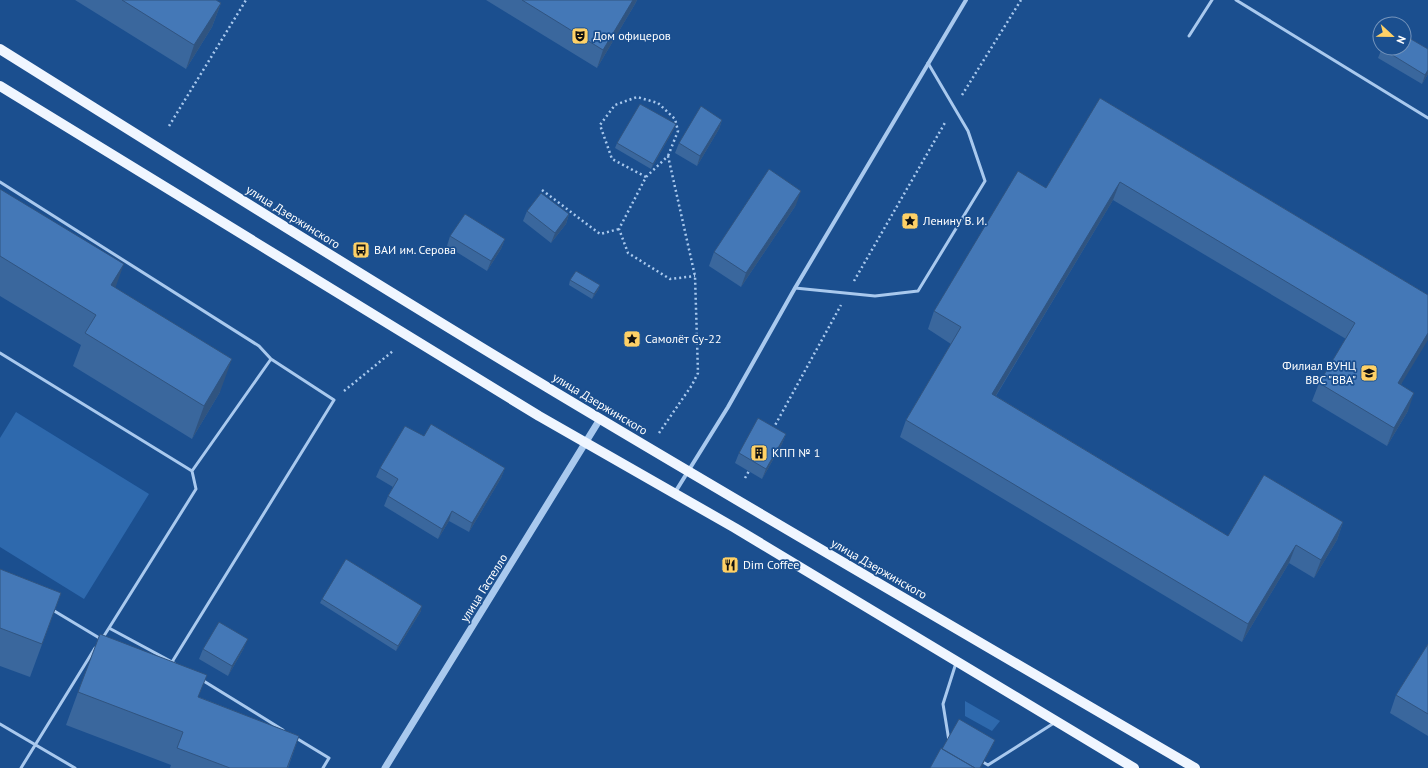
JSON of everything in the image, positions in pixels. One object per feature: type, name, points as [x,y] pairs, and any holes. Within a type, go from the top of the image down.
[{"type":"main road","name":"улица Дзержинского","points":[[0,49],[350,268],[600,419],[1195,768]]},
{"type":"main road","points":[[0,86],[246,238],[586,443],[735,528],[1134,768]]},
{"type":"street","points":[[674,494],[728,407],[795,288],[966,0]]},
{"type":"street","name":"улица Гастелло","points":[[385,768],[600,419]]},
{"type":"lane","points":[[1189,36],[1212,0]]},
{"type":"lane","points":[[1236,0],[1428,118]]},
{"type":"lane","points":[[795,288],[875,296],[918,291],[985,181],[968,131],[928,63]]},
{"type":"lane","points":[[0,182],[259,346],[271,360],[334,400],[172,662]]},
{"type":"lane","points":[[0,353],[192,471],[196,489],[21,768]]},
{"type":"lane","points":[[192,471],[271,360]]},
{"type":"lane","points":[[47,607],[101,639]]},
{"type":"lane","points":[[109,628],[178,666]]},
{"type":"lane","points":[[949,742],[944,704],[956,661]]},
{"type":"lane","points":[[198,678],[329,758],[323,768]]},
{"type":"lane","points":[[975,757],[988,765],[1056,721]]},
{"type":"lane","points":[[0,724],[75,768]]},
{"type":"path","points":[[169,126],[246,0]]},
{"type":"path","points":[[772,429],[847,293],[955,107],[1022,0]]},
{"type":"path","points":[[542,190],[600,234],[619,229],[646,177],[668,156],[678,131],[675,119],[658,103],[637,97],[615,105],[600,125],[612,159],[646,177]]},
{"type":"path","points":[[659,433],[698,373],[695,276],[668,156]]},
{"type":"path","points":[[619,229],[628,253],[670,279],[695,276]]},
{"type":"path","points":[[334,400],[393,351]]},
{"type":"path","points":[[745,478],[749,471]]},
{"type":"shaded area","points":[[16,412],[149,494],[84,599],[0,547],[0,438]]},
{"type":"shaded area","points":[[965,701],[1000,721],[992,731],[965,716]]},
{"type":"building","points":[[122,0],[216,0],[221,3],[194,45]]},
{"type":"building","points":[[522,0],[633,0],[603,50]]},
{"type":"building","points":[[1412,40],[1428,49],[1428,70],[1425,75],[1394,56],[1412,56]]},
{"type":"building","name":"Филиал ВУНЦ ВВС \"ВВА\"","points":[[1100,98],[1428,295],[1428,333],[1398,383],[1414,393],[1394,428],[1319,383],[1355,323],[1120,182],[992,394],[1228,536],[1264,475],[1343,522],[1321,560],[1296,545],[1248,624],[906,420],[961,327],[934,311],[1018,171],[1046,188]]},
{"type":"building","points":[[640,104],[676,124],[653,164],[617,143]]},
{"type":"building","points":[[701,106],[722,120],[700,156],[679,143]]},
{"type":"building","points":[[769,169],[801,191],[746,273],[714,252]]},
{"type":"building","points":[[0,189],[124,264],[111,285],[232,359],[204,406],[85,333],[96,315],[0,256]]},
{"type":"building","points":[[541,193],[569,214],[555,233],[527,211]]},
{"type":"building","points":[[465,214],[505,239],[491,261],[450,236]]},
{"type":"building","points":[[576,271],[600,285],[594,294],[570,280]]},
{"type":"building","name":"КПП № 1","points":[[758,418],[786,434],[766,469],[739,453]]},
{"type":"building","points":[[431,424],[505,468],[472,523],[452,511],[442,529],[388,496],[398,479],[380,468],[405,426],[424,436]]},
{"type":"building","points":[[346,559],[422,606],[398,646],[322,599]]},
{"type":"building","points":[[0,569],[61,593],[42,644],[0,628]]},
{"type":"building","points":[[219,622],[248,639],[232,666],[203,649]]},
{"type":"building","points":[[100,634],[207,675],[198,697],[299,736],[287,768],[230,768],[177,748],[183,732],[78,692]]},
{"type":"building","points":[[1428,644],[1428,714],[1396,695]]},
{"type":"building","points":[[959,719],[995,740],[980,768],[975,768],[942,749]]},
{"type":"building","points":[[941,748],[975,768],[930,768]]},
{"type":"place","name":"Дом офицеров","points":[[580,36]]},
{"type":"place","name":"Ленину В. И.","points":[[910,221]]},
{"type":"place","name":"ВАИ им. Серова","points":[[361,250]]},
{"type":"place","name":"Самолёт Су-22","points":[[632,339]]},
{"type":"place","name":"Филиал ВУНЦ ВВС \"ВВА\"","points":[[1369,373]]},
{"type":"place","name":"КПП № 1","points":[[759,453]]},
{"type":"place","name":"Dim Coffee","points":[[730,565]]}]
